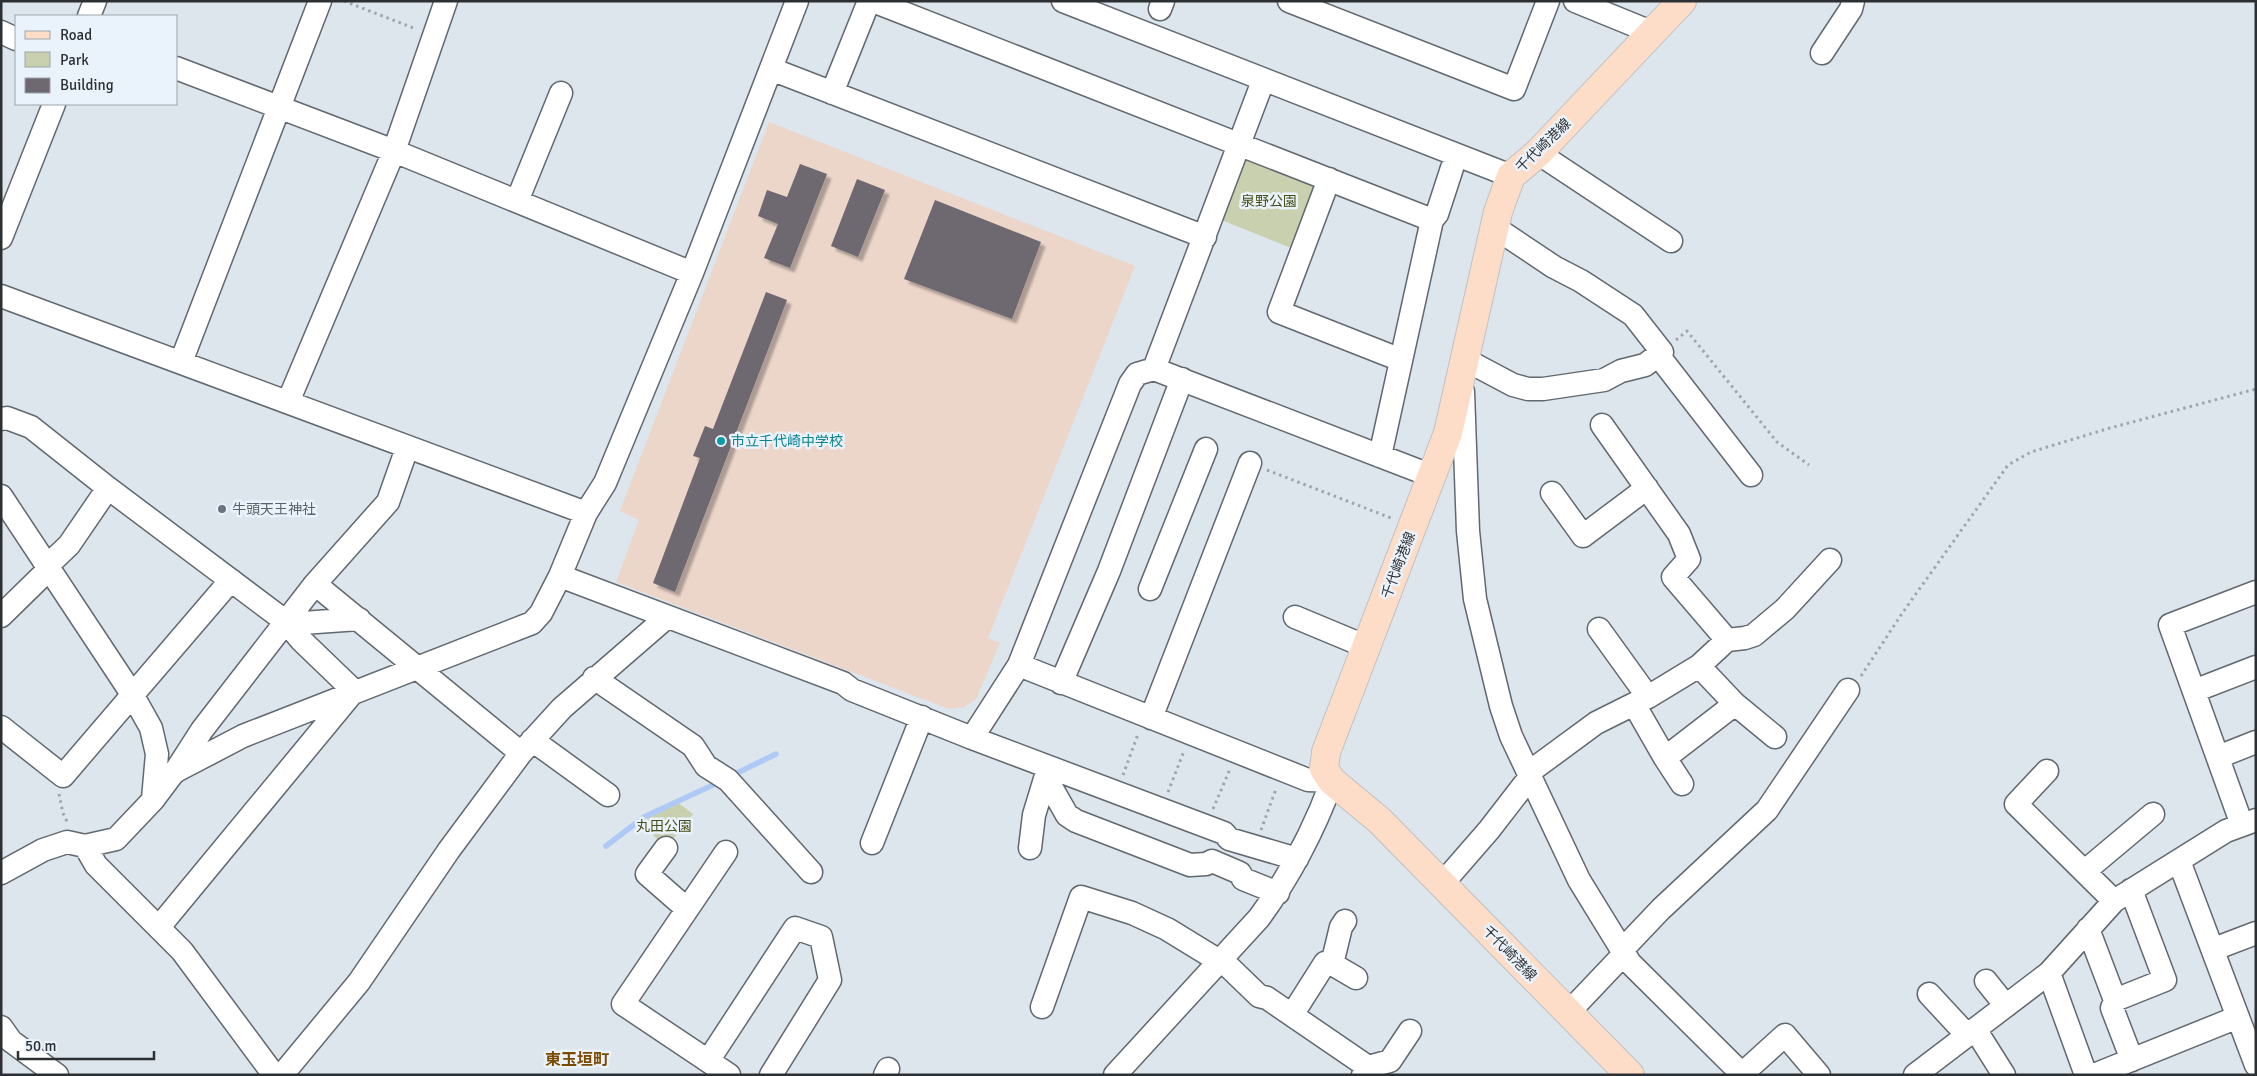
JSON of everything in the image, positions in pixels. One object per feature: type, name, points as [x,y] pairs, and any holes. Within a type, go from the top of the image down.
[{"type":"main road","name":"千代崎港線","points":[[1630,1075],[1379,820],[1332,781],[1324,768],[1326,752],[1448,433],[1494,227],[1511,176],[1538,153],[1682,1]]},
{"type":"street","points":[[89,15],[95,1]]},
{"type":"street","points":[[181,362],[320,1]]},
{"type":"street","points":[[288,402],[394,151],[432,35],[446,1]]},
{"type":"street","points":[[174,772],[243,736],[532,623],[541,613],[560,576],[586,514],[605,483],[692,273],[798,1]]},
{"type":"street","points":[[832,93],[869,1]]},
{"type":"street","points":[[873,1],[1432,220]]},
{"type":"street","points":[[1063,1],[1263,81],[1511,176]]},
{"type":"street","points":[[1290,1],[1514,89],[1548,1]]},
{"type":"street","points":[[1575,1],[1651,32]]},
{"type":"street","points":[[1822,53],[1851,9],[1853,1]]},
{"type":"street","points":[[1,32],[15,39]]},
{"type":"street","points":[[178,69],[394,151],[692,273]]},
{"type":"street","points":[[771,69],[1205,237]]},
{"type":"street","points":[[1154,369],[1263,81]]},
{"type":"street","points":[[517,201],[561,93]]},
{"type":"street","points":[[1,238],[54,105]]},
{"type":"street","points":[[1538,153],[1671,241]]},
{"type":"street","points":[[1380,456],[1432,220],[1437,214],[1452,168]]},
{"type":"street","points":[[1329,179],[1279,312],[1401,360]]},
{"type":"street","points":[[1494,227],[1554,268],[1581,281],[1633,315],[1751,475]]},
{"type":"street","points":[[1,296],[586,514]]},
{"type":"street","points":[[1660,354],[1645,365],[1621,372],[1604,380],[1543,389],[1528,389],[1513,385],[1463,363],[1468,531],[1475,600],[1501,706],[1511,736],[1579,880],[1630,963],[1742,1074],[1784,1034],[1819,1075]]},
{"type":"street","points":[[972,738],[1019,665],[1130,384],[1137,374],[1154,369],[1432,476]]},
{"type":"street","points":[[1061,683],[1109,571],[1182,379]]},
{"type":"street","points":[[1,419],[7,418],[31,427],[108,488],[287,623],[354,691]]},
{"type":"street","points":[[1602,425],[1679,534],[1689,559],[1673,577],[1727,640]]},
{"type":"street","points":[[1,873],[43,850],[67,842],[85,846],[116,839],[152,800],[174,772],[202,730],[287,623],[315,584],[388,502],[407,448]]},
{"type":"street","points":[[1150,589],[1206,448]]},
{"type":"street","points":[[1148,717],[1250,464]]},
{"type":"street","points":[[1,616],[69,545],[108,488]]},
{"type":"street","points":[[1552,493],[1583,536],[1647,488]]},
{"type":"street","points":[[1,496],[132,694],[151,728],[158,754],[152,800]]},
{"type":"street","points":[[1442,884],[1489,830],[1529,775],[1596,723],[1641,700],[1699,666],[1727,640],[1745,638],[1754,634],[1785,609],[1830,560]]},
{"type":"street","points":[[560,576],[843,683],[852,690],[922,717],[1048,772],[1117,792],[1224,833],[1229,839],[1297,859]]},
{"type":"street","points":[[1,727],[63,776],[231,580]]},
{"type":"street","points":[[315,584],[418,668],[527,746],[608,795]]},
{"type":"street","points":[[1915,1075],[2048,972],[2123,895],[2226,831],[2249,822],[2218,757],[2170,625],[2256,592]]},
{"type":"street","points":[[1295,617],[1367,647]]},
{"type":"street","points":[[282,1075],[359,982],[449,850],[527,746],[562,708],[594,678],[667,618]]},
{"type":"street","points":[[287,623],[359,619]]},
{"type":"street","points":[[1599,629],[1641,700],[1665,758],[1682,784]]},
{"type":"street","points":[[1019,665],[1308,780],[1332,781],[1297,859],[1278,893],[1260,918],[1120,1073]]},
{"type":"street","points":[[1699,666],[1736,704],[1775,737]]},
{"type":"street","points":[[2194,691],[2256,667]]},
{"type":"street","points":[[594,678],[693,746],[706,766],[728,780],[810,872]]},
{"type":"street","points":[[1568,1012],[1661,909],[1767,810],[1848,690]]},
{"type":"street","points":[[160,927],[354,691]]},
{"type":"street","points":[[1665,758],[1736,704]]},
{"type":"street","points":[[872,843],[922,717]]},
{"type":"street","points":[[2218,757],[2256,742]]},
{"type":"street","points":[[2047,771],[2016,804],[2084,871],[2123,895],[2165,980],[2116,1000],[2112,1008],[2132,1060]]},
{"type":"street","points":[[1030,848],[1034,815],[1048,772]]},
{"type":"street","points":[[1048,772],[1067,816],[1076,821],[1190,865],[1212,862],[1240,873],[1243,879],[1278,893]]},
{"type":"street","points":[[2084,871],[2154,814]]},
{"type":"street","points":[[85,846],[96,865],[182,950],[274,1075]]},
{"type":"street","points":[[666,848],[646,874],[687,909]]},
{"type":"street","points":[[726,852],[623,1004],[729,1075]]},
{"type":"street","points":[[2179,861],[2245,1025],[2256,1065]]},
{"type":"street","points":[[1042,1007],[1081,897],[1132,913],[1167,930],[1229,966],[1259,996],[1267,998],[1292,1015],[1366,1071],[1390,1062],[1410,1031]]},
{"type":"street","points":[[1332,964],[1341,927],[1346,921]]},
{"type":"street","points":[[708,1061],[795,928],[821,937],[830,980],[771,1075]]},
{"type":"street","points":[[2088,929],[2116,1000]]},
{"type":"street","points":[[2214,949],[2256,933]]},
{"type":"street","points":[[1292,1015],[1324,963],[1332,964],[1356,978]]},
{"type":"street","points":[[2048,972],[2086,1075]]},
{"type":"street","points":[[1986,981],[2006,1006]]},
{"type":"street","points":[[1929,994],[1971,1032],[2004,1075]]},
{"type":"street","points":[[2094,1075],[2132,1060],[2245,1025]]},
{"type":"street","points":[[1,1027],[11,1041],[57,1075]]},
{"type":"path","points":[[344,1],[432,35]]},
{"type":"path","points":[[1660,354],[1688,331],[1778,442],[1808,465]]},
{"type":"path","points":[[1848,690],[1855,684],[1908,604],[2008,465],[2031,452],[2110,428],[2256,389]]},
{"type":"path","points":[[1250,464],[1413,526]]},
{"type":"path","points":[[1117,792],[1148,717]]},
{"type":"path","points":[[1162,809],[1191,734]]},
{"type":"path","points":[[1207,826],[1236,752]]},
{"type":"path","points":[[1255,847],[1283,770]]},
{"type":"path","points":[[63,776],[59,794],[63,813],[70,830],[85,846]]},
{"type":"shaded area","points":[[769,122],[1135,266],[988,638],[1000,643],[976,699],[964,707],[949,709],[616,582],[639,520],[620,511]]},
{"type":"green space","name":"泉野公園","points":[[1252,157],[1314,180],[1318,189],[1296,250],[1219,219],[1241,163]]},
{"type":"green space","name":"丸田公園","points":[[677,802],[693,814],[666,848],[643,825],[649,817]]},
{"type":"building","points":[[800,164],[827,174],[790,268],[764,258],[778,224],[758,216],[767,190],[787,197]]},
{"type":"building","points":[[857,179],[885,190],[858,257],[831,246]]},
{"type":"building","points":[[935,200],[1041,242],[1012,319],[904,279]]},
{"type":"building","name":"市立千代崎中学校","points":[[766,292],[787,300],[675,592],[653,583],[700,458],[693,456],[705,426],[713,429]]},
{"type":"waterway","points":[[735,774],[776,754]]},
{"type":"waterway","points":[[606,846],[644,817],[715,784]]},
{"type":"place","name":"市立千代崎中学校","points":[[721,441]]},
{"type":"place","name":"牛頭天王神社","points":[[222,509]]},
{"type":"district","name":"東玉垣町","points":[[577,1059]]}]
